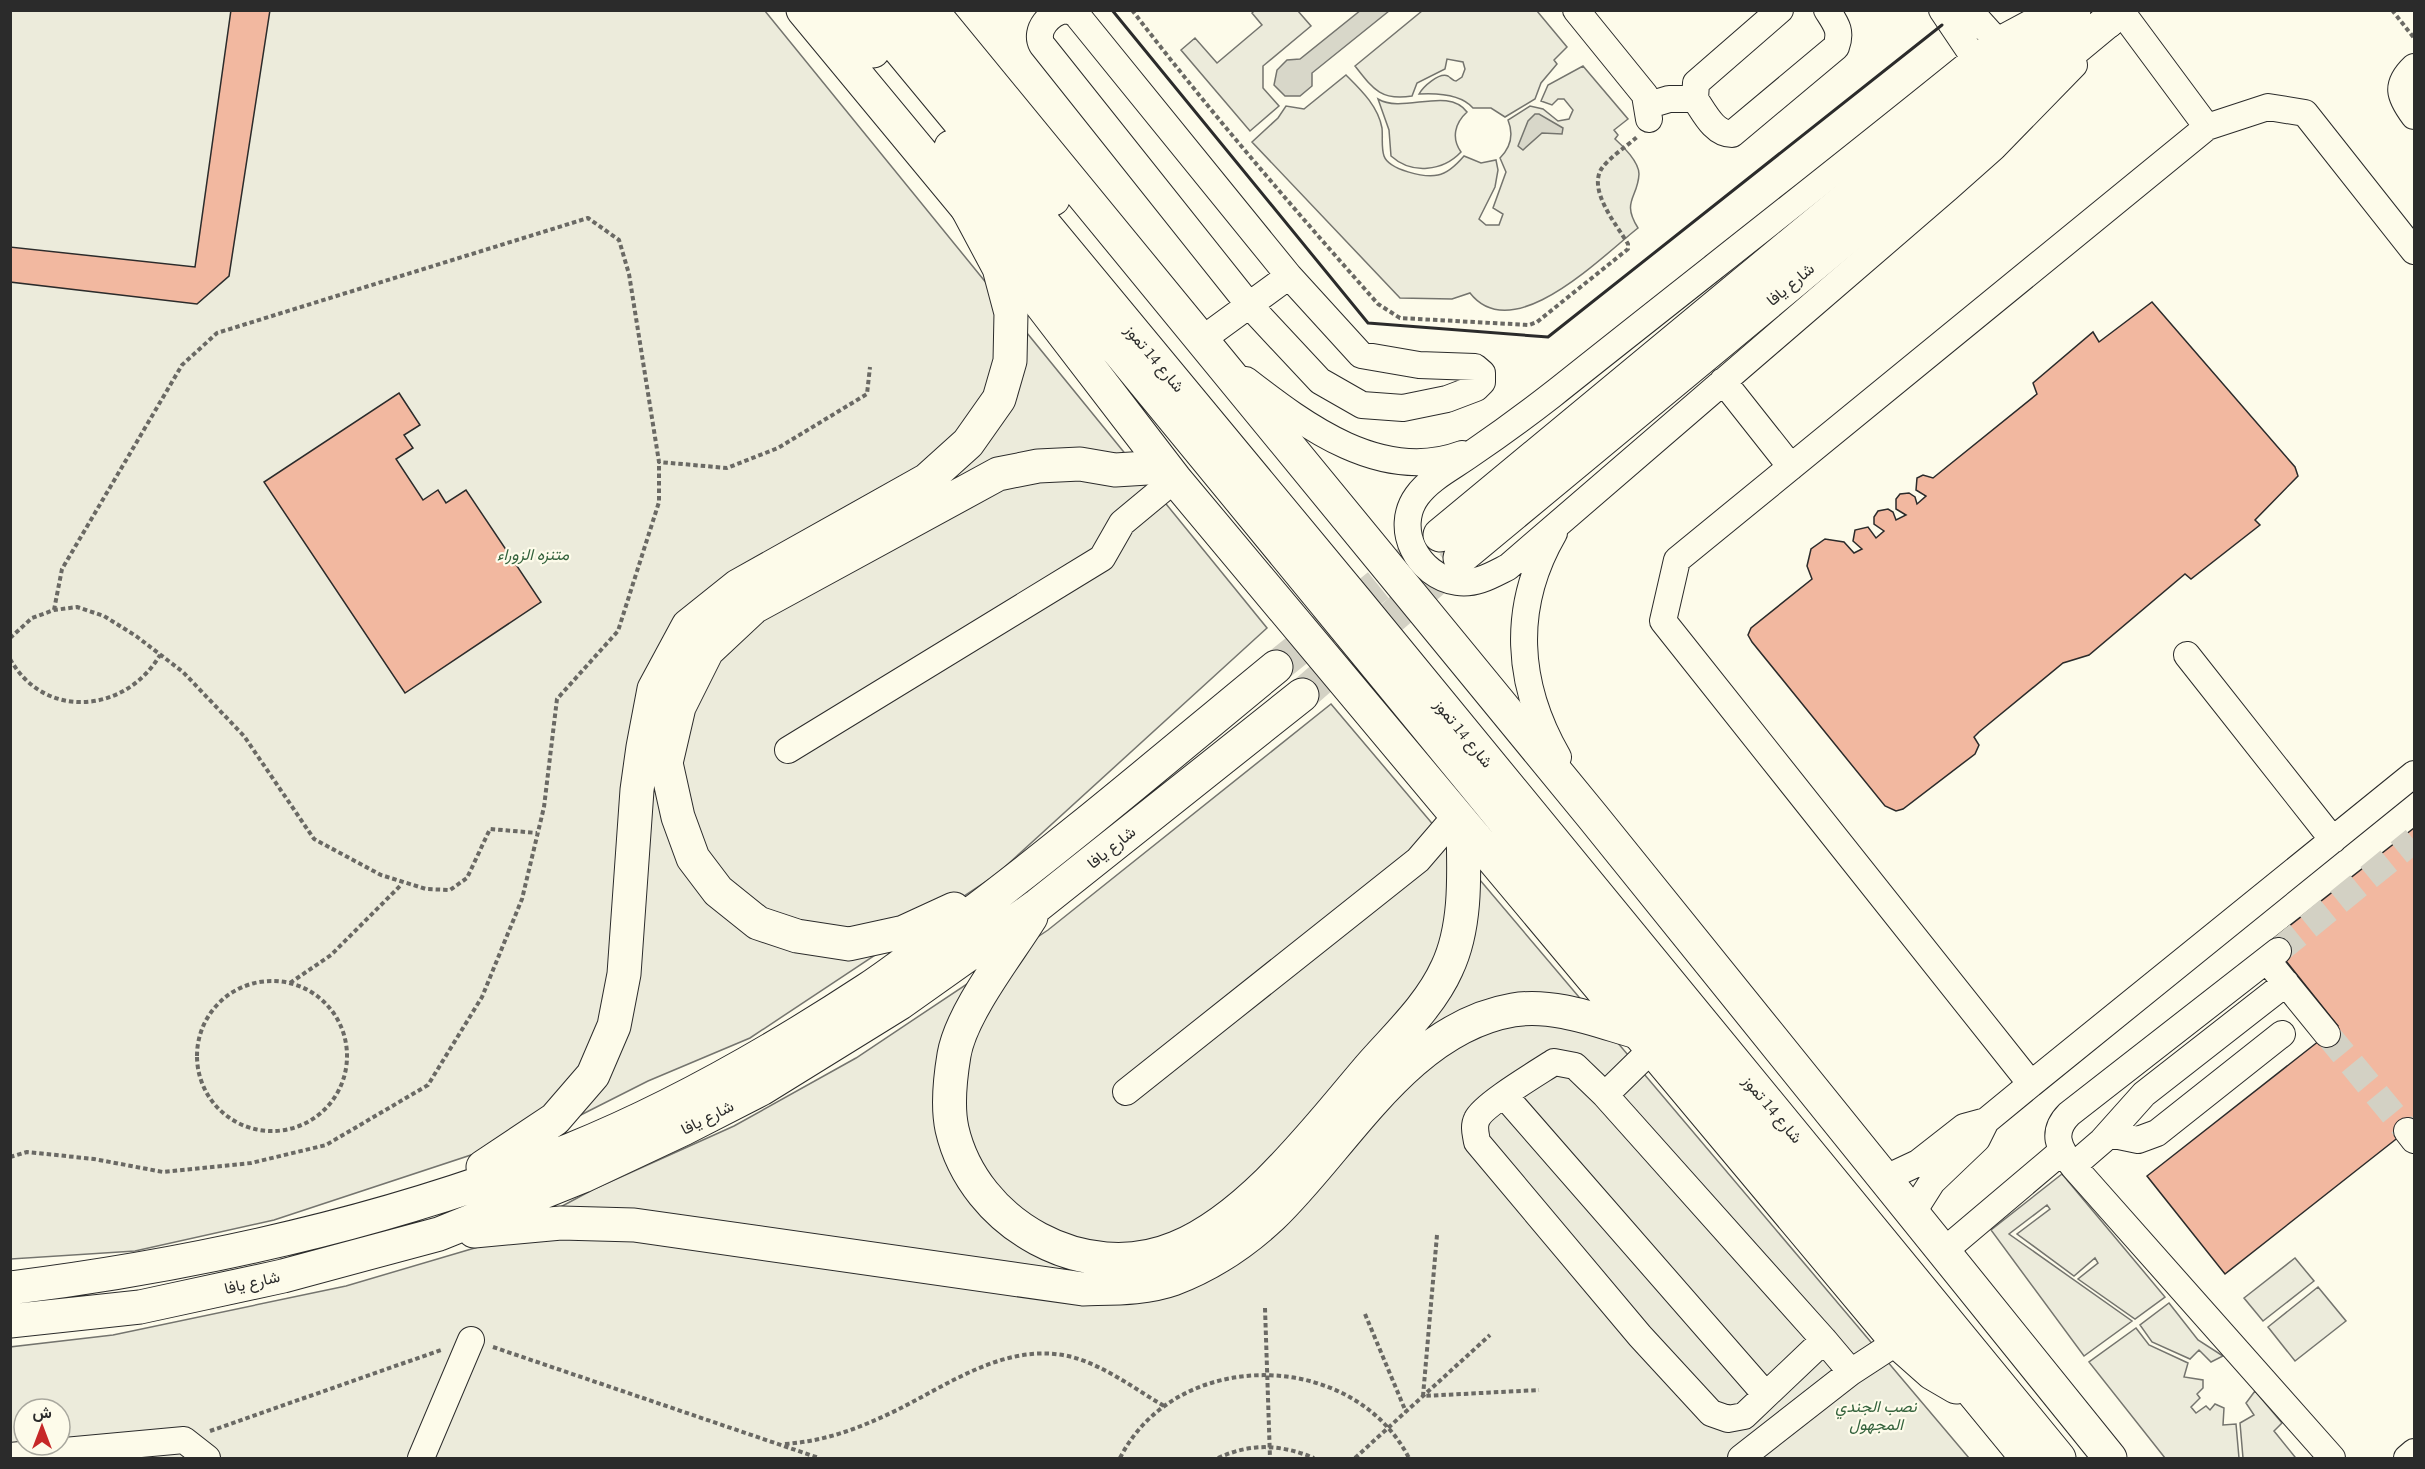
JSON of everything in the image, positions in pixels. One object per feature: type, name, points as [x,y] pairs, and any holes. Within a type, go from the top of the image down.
[{"type":"main road","points":[[803,10],[967,208],[1169,473],[1459,822],[1897,1342],[1932,1373],[1974,1394]]},
{"type":"main road","name":"شارع 14 تموز","points":[[839,10],[2024,1457]]},
{"type":"main road","name":"شارع 14 تموز","points":[[867,10],[1342,583],[2059,1458]]},
{"type":"main road","points":[[900,10],[2079,1458]]},
{"type":"main road","points":[[931,10],[1593,817],[1886,1178],[2109,1458]]},
{"type":"main road","name":"شارع يافا","points":[[2074,10],[1450,546],[2121,11]]},
{"type":"main road","points":[[423,1202],[498,1159],[555,1119],[593,1075],[614,1026],[624,974],[637,790],[654,688],[688,626],[738,585],[927,480],[968,443],[999,399],[1010,361],[1011,313],[999,268],[967,208]]},
{"type":"main road","points":[[1015,881],[904,932],[849,944],[797,936],[758,923],[718,891],[693,858],[678,817],[666,763],[679,707],[707,651],[754,607],[998,474],[1038,466],[1080,464],[1115,470],[1169,473]]},
{"type":"main road","name":"شارع يافا","points":[[10,1288],[141,1268],[209,1254],[276,1240],[423,1202],[571,1149],[674,1102],[809,1026],[872,986],[1015,881],[1276,667]]},
{"type":"main road","name":"شارع يافا","points":[[10,1321],[140,1307],[283,1276],[439,1234],[584,1176],[761,1089],[900,1003],[1038,905],[1302,695]]},
{"type":"main road","points":[[1038,905],[969,1016],[958,1043],[950,1090],[952,1129],[965,1165],[987,1200],[1012,1222],[1043,1243],[1085,1257],[1127,1260],[1175,1249],[1213,1228],[1246,1201],[1286,1164],[1420,1010],[1447,968],[1460,927],[1459,822]]},
{"type":"main road","points":[[439,1234],[561,1223],[634,1225],[1083,1289],[1131,1287],[1171,1280],[1206,1265],[1233,1248],[1272,1215],[1393,1080],[1429,1049],[1470,1023],[1513,1010],[1551,1010],[1645,1041]]},
{"type":"lane","points":[[1068,10],[1077,15],[1289,276],[1360,355],[1419,365],[1475,367],[1482,373],[1482,382],[1476,388],[1447,399],[1403,408],[1362,405],[1320,381],[1249,305],[1042,45],[1038,37],[1039,29],[1060,11],[1068,10]]},
{"type":"lane","points":[[1576,10],[1646,95],[1649,112],[1669,99],[1695,99]]},
{"type":"lane","points":[[1779,10],[1696,84],[1695,99],[1716,128],[1725,134],[1732,134],[1836,47],[1840,36],[1838,26],[1827,10]]},
{"type":"lane","points":[[1942,10],[1975,59]]},
{"type":"lane","points":[[1969,10],[1997,41]]},
{"type":"lane","points":[[2055,10],[1997,41],[1492,440],[1428,484],[1410,509],[1407,525],[1410,542],[1425,567],[1442,578],[1458,582],[1482,579],[1508,567],[1994,147],[2074,65],[2121,11],[2207,126]]},
{"type":"lane","points":[[2415,67],[2403,79],[2400,90],[2415,116]]},
{"type":"lane","points":[[2031,1084],[1663,621],[1677,560],[2207,126],[2268,106],[2305,113],[2415,251]]},
{"type":"lane","points":[[1289,276],[1249,305],[1203,344],[1311,429],[1358,450],[1408,461],[1446,460],[1492,440]]},
{"type":"lane","points":[[1723,381],[1791,467]]},
{"type":"lane","points":[[788,750],[1102,558],[1122,523],[1169,473]]},
{"type":"lane","points":[[1561,521],[1536,571],[1526,610],[1523,650],[1528,689],[1540,727],[1593,817]]},
{"type":"lane","points":[[2187,655],[2332,840]]},
{"type":"lane","points":[[1913,1212],[1932,1182],[1977,1139],[1986,1121],[2415,774]]},
{"type":"lane","points":[[1126,1092],[1418,860],[1459,822]]},
{"type":"lane","points":[[2327,1034],[2286,983],[2272,956],[2069,1114],[2059,1127],[2058,1144],[2067,1159],[2332,1458]]},
{"type":"lane","points":[[1944,1251],[2067,1159],[2109,1134],[2144,1094],[2286,983]]},
{"type":"lane","points":[[2109,1134],[2138,1140],[2157,1133],[2282,1034]]},
{"type":"lane","points":[[1605,1095],[1645,1041]]},
{"type":"lane","points":[[1824,1340],[1744,1416],[1728,1419],[1711,1413],[1640,1336],[1478,1142],[1474,1129],[1478,1116],[1504,1095],[1554,1062],[1575,1066],[1605,1095],[1824,1340],[1851,1372]]},
{"type":"lane","points":[[1504,1095],[1766,1395]]},
{"type":"lane","points":[[1886,1178],[1918,1163],[1964,1127],[1986,1121]]},
{"type":"lane","points":[[421,1458],[471,1340]]},
{"type":"lane","points":[[1741,1458],[1851,1372],[1897,1342]]},
{"type":"lane","points":[[10,1456],[184,1440],[207,1458]]},
{"type":"lane","points":[[2407,1458],[2415,1452]]},
{"type":"path","points":[[1132,10],[1186,82],[1274,185],[1378,304],[1400,318],[1529,325],[1537,322],[1619,257],[1628,249],[1628,244],[1603,201],[1598,183],[1602,168],[1640,135],[1649,112]]},
{"type":"path","points":[[2392,10],[2415,38]]},
{"type":"path","points":[[10,1157],[27,1152],[83,1158],[163,1172],[251,1163],[326,1145],[428,1084],[482,997],[522,899],[543,807],[557,699],[618,631],[659,502],[659,462],[629,274],[619,240],[588,218],[217,333],[182,365],[62,569],[54,610]]},
{"type":"path","points":[[659,462],[727,468],[778,448],[867,394],[870,367]]},
{"type":"path","points":[[10,638],[32,618],[54,610],[77,607],[104,616],[183,672],[244,736],[314,839],[402,884],[426,889],[450,890],[467,878],[490,829],[537,833]]},
{"type":"path","points":[[10,659],[25,681],[50,697],[80,703],[105,699],[127,690],[150,672],[160,655]]},
{"type":"path","points":[[289,983],[304,987],[319,996],[341,1023],[348,1048],[345,1077],[332,1104],[312,1122],[278,1132],[252,1130],[233,1122],[213,1104],[204,1091],[196,1066],[196,1050],[202,1024],[211,1011],[240,987],[278,980],[289,983],[331,955],[402,884]]},
{"type":"path","points":[[1423,1396],[1437,1235]]},
{"type":"path","points":[[1265,1308],[1270,1458]]},
{"type":"path","points":[[1365,1314],[1406,1412]]},
{"type":"path","points":[[1355,1458],[1490,1335]]},
{"type":"path","points":[[184,1440],[471,1340],[819,1458]]},
{"type":"path","points":[[782,1445],[818,1442],[897,1410],[982,1367],[1028,1354],[1054,1354],[1090,1364],[1164,1407]]},
{"type":"path","points":[[1120,1458],[1128,1443],[1164,1407],[1210,1382],[1267,1373],[1308,1379],[1351,1398],[1388,1429],[1409,1458]]},
{"type":"path","points":[[1423,1396],[1539,1389]]},
{"type":"path","points":[[1218,1458],[1238,1450],[1269,1446],[1293,1450],[1314,1458]]},
{"type":"green space","points":[[1255,10],[1298,11],[1311,26],[1263,66],[1263,88],[1279,106],[1250,131],[1181,50],[1195,38],[1217,63],[1262,25],[1252,13]]},
{"type":"green space","name":"متنزه الزوراء","points":[[10,11],[765,11],[1267,628],[996,875],[750,1038],[648,1081],[559,1126],[274,1220],[135,1251],[11,1259]]},
{"type":"green space","points":[[1422,11],[1537,11],[1567,47],[1554,60],[1557,64],[1541,83],[1535,99],[1505,117],[1491,108],[1473,108],[1455,97],[1441,94],[1419,94],[1440,76],[1448,76],[1456,81],[1462,77],[1465,69],[1463,62],[1447,59],[1445,69],[1417,83],[1412,96],[1385,95],[1373,87],[1355,66]]},
{"type":"green space","points":[[1583,66],[1628,119],[1614,130],[1618,135],[1615,139],[1630,155],[1638,169],[1638,182],[1631,212],[1638,228],[1580,276],[1556,292],[1532,304],[1509,310],[1488,307],[1470,293],[1452,299],[1400,298],[1252,142],[1278,118],[1286,106],[1304,109],[1346,75],[1368,99],[1377,113],[1382,128],[1384,156],[1387,161],[1400,169],[1432,176],[1449,170],[1464,156],[1481,163],[1496,160],[1498,170],[1495,187],[1479,219],[1486,225],[1499,225],[1503,214],[1493,208],[1506,172],[1500,158],[1507,150],[1510,140],[1511,131],[1508,120],[1530,106],[1543,109],[1558,121],[1569,119],[1573,110],[1564,99],[1558,99],[1552,105],[1541,101],[1548,85]]},
{"type":"green space","points":[[1378,99],[1400,104],[1437,100],[1459,105],[1467,112],[1457,126],[1455,136],[1461,152],[1436,167],[1418,168],[1399,162],[1391,156],[1389,130]]},
{"type":"green space","name":"نصب الجندي المجهول","points":[[1331,704],[1969,1458],[11,1458],[10,1347],[113,1335],[346,1286],[495,1242],[594,1189],[734,1126],[856,1058],[1048,930]]},
{"type":"green space","points":[[2062,1174],[2165,1297],[2135,1319],[2078,1279],[2098,1263],[2095,1258],[2074,1276],[2017,1234],[2050,1209],[2047,1205],[2009,1234],[2132,1321],[2084,1356],[1991,1230]]},
{"type":"green space","points":[[2295,1258],[2314,1281],[2263,1321],[2244,1298]]},
{"type":"green space","points":[[2318,1287],[2346,1321],[2295,1361],[2268,1327]]},
{"type":"green space","points":[[2169,1303],[2198,1340],[2223,1356],[2211,1362],[2199,1350],[2190,1359],[2152,1342],[2140,1325]]},
{"type":"green space","points":[[2136,1328],[2149,1345],[2188,1363],[2184,1377],[2203,1380],[2203,1388],[2197,1394],[2200,1398],[2191,1407],[2196,1413],[2206,1406],[2210,1410],[2215,1404],[2224,1408],[2223,1425],[2236,1424],[2239,1458],[2165,1458],[2089,1362]]},
{"type":"green space","points":[[2255,1391],[2282,1423],[2274,1431],[2295,1457],[2243,1458],[2240,1423],[2254,1415],[2246,1403]]},
{"type":"shaded area","points":[[1361,10],[1389,11],[1312,73],[1312,86],[1300,96],[1285,96],[1274,85],[1277,70],[1287,60],[1300,59]]},
{"type":"shaded area","points":[[1535,114],[1563,128],[1562,134],[1542,133],[1523,150],[1518,146],[1528,121]]},
{"type":"building","points":[[231,10],[270,10],[229,276],[197,304],[10,282],[10,247],[195,267]]},
{"type":"building","points":[[2152,302],[2295,467],[2298,476],[2255,520],[2260,525],[2191,579],[2185,574],[2089,655],[2063,663],[1979,732],[1974,737],[1979,745],[1975,754],[1903,809],[1896,811],[1885,806],[1752,642],[1748,635],[1751,628],[1812,579],[1807,566],[1811,549],[1825,539],[1844,542],[1854,553],[1862,549],[1853,541],[1855,530],[1868,527],[1876,538],[1884,531],[1874,524],[1874,517],[1878,511],[1888,509],[1893,512],[1896,520],[1906,515],[1896,509],[1896,499],[1900,494],[1909,493],[1915,497],[1917,504],[1926,496],[1916,490],[1917,478],[1923,475],[1933,478],[2037,394],[2033,383],[2093,332],[2099,342]]},
{"type":"building","points":[[399,393],[420,425],[404,435],[413,448],[396,459],[423,500],[438,490],[446,503],[466,490],[541,602],[405,693],[264,482]]},
{"type":"building","points":[[2414,828],[2414,1125],[2225,1274],[2147,1176],[2338,1026],[2270,941]]},
{"type":"tunnel","points":[[1276,667],[1416,555]]},
{"type":"tunnel","points":[[1302,695],[1460,558]]},
{"type":"tunnel","points":[[2278,951],[2414,840]]},
{"type":"tunnel","points":[[2327,1034],[2407,1131]]},
{"type":"wall","points":[[1112,10],[1368,323],[1548,337],[1942,25]]}]
